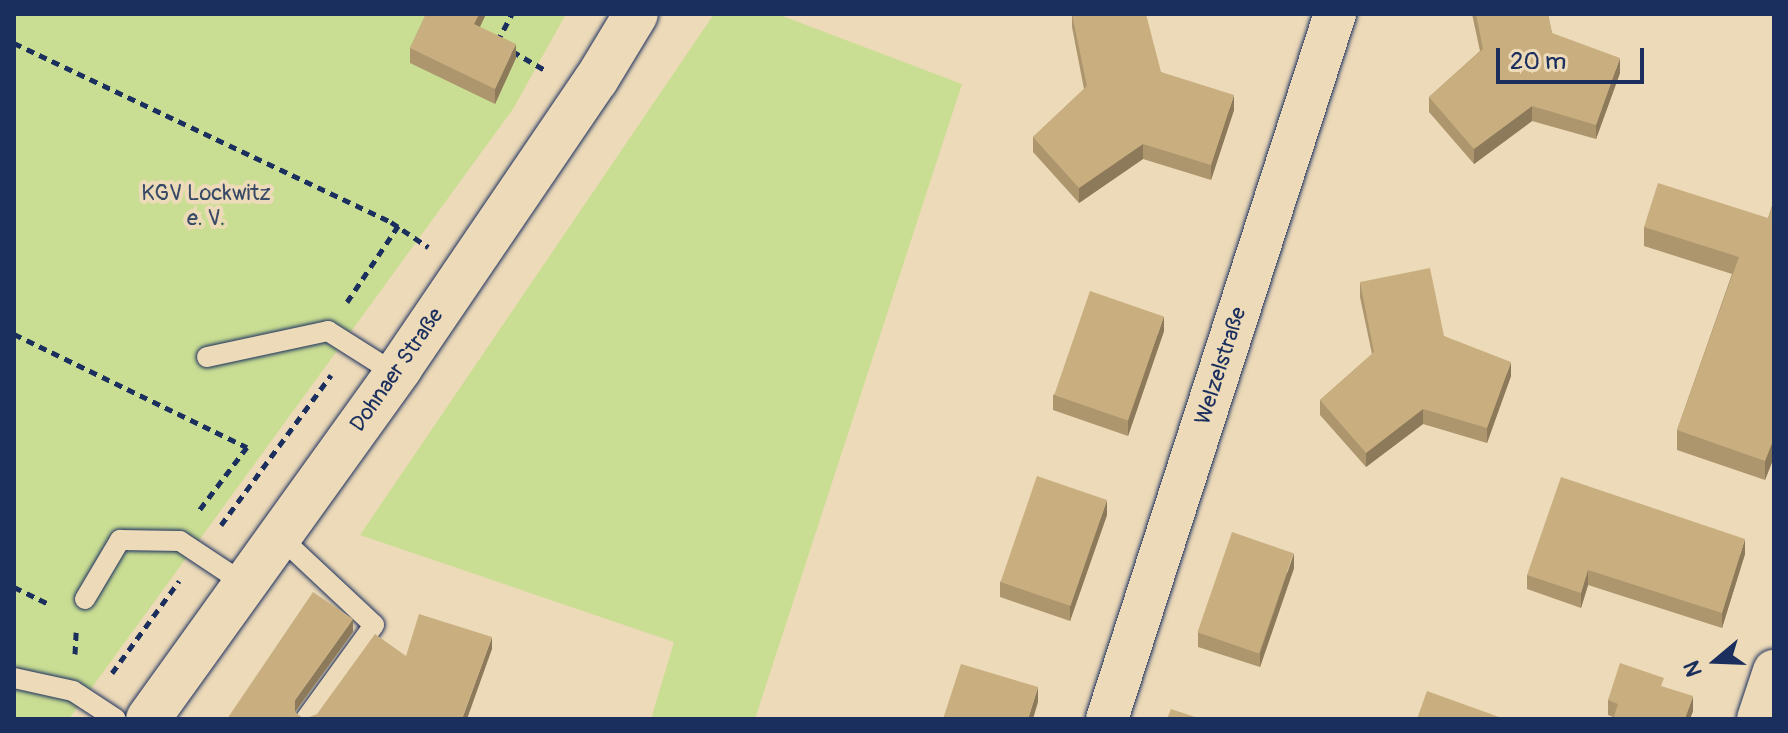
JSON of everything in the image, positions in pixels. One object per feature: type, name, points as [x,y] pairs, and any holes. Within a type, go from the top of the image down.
[{"type":"main road","name":"Dohnaer Straße","points":[[148,719],[396,374],[596,80],[631,16]]},
{"type":"street","name":"Welzelstraße","points":[[1107,719],[1335,14]]},
{"type":"street","points":[[1758,719],[1774,671]]},
{"type":"lane","points":[[207,357],[328,331],[396,374]]},
{"type":"lane","points":[[279,536],[374,625],[306,719]]},
{"type":"lane","points":[[85,599],[120,540],[180,541],[245,584]]},
{"type":"lane","points":[[14,678],[73,691],[116,719]]},
{"type":"path","points":[[512,14],[497,44],[546,70]]},
{"type":"path","points":[[14,43],[398,226],[464,273]]},
{"type":"path","points":[[328,331],[398,226]]},
{"type":"path","points":[[14,334],[247,447],[180,541]]},
{"type":"green space","name":"KGV Lockwitz e. V.","points":[[14,14],[566,14],[513,109],[69,719],[14,719]]},
{"type":"green space","points":[[714,14],[777,14],[962,84],[755,719],[651,719],[674,642],[360,535]]},
{"type":"building","points":[[426,14],[479,14],[474,24],[516,44],[495,89],[410,48]]},
{"type":"building","points":[[1072,14],[1146,14],[1161,72],[1234,95],[1211,165],[1143,144],[1079,188],[1033,137],[1087,86]]},
{"type":"building","points":[[1476,14],[1548,14],[1552,33],[1620,58],[1596,125],[1532,106],[1474,149],[1429,97],[1483,49]]},
{"type":"building","points":[[1658,183],[1768,218],[1774,200],[1774,438],[1765,461],[1677,430],[1739,257],[1644,227]]},
{"type":"building","points":[[1430,268],[1444,336],[1511,362],[1487,428],[1423,409],[1366,453],[1320,400],[1374,352],[1360,282]]},
{"type":"building","points":[[1090,291],[1164,316],[1128,420],[1054,395]]},
{"type":"building","points":[[1037,476],[1107,500],[1071,606],[1001,582]]},
{"type":"building","points":[[1561,477],[1745,539],[1722,613],[1588,570],[1581,593],[1527,575]]},
{"type":"building","points":[[1232,532],[1293,553],[1259,653],[1197,632]]},
{"type":"building","points":[[313,592],[353,619],[295,700],[295,712],[304,719],[227,719]]},
{"type":"building","points":[[419,614],[492,637],[462,719],[304,719],[317,714],[375,634],[406,656]]},
{"type":"building","points":[[1620,663],[1664,678],[1661,686],[1693,696],[1685,719],[1613,719],[1618,704],[1608,700]]},
{"type":"building","points":[[961,664],[1038,687],[1028,719],[943,719]]},
{"type":"building","points":[[1427,691],[1499,717],[1417,719]]},
{"type":"building","points":[[1171,709],[1201,719],[1167,719]]}]
